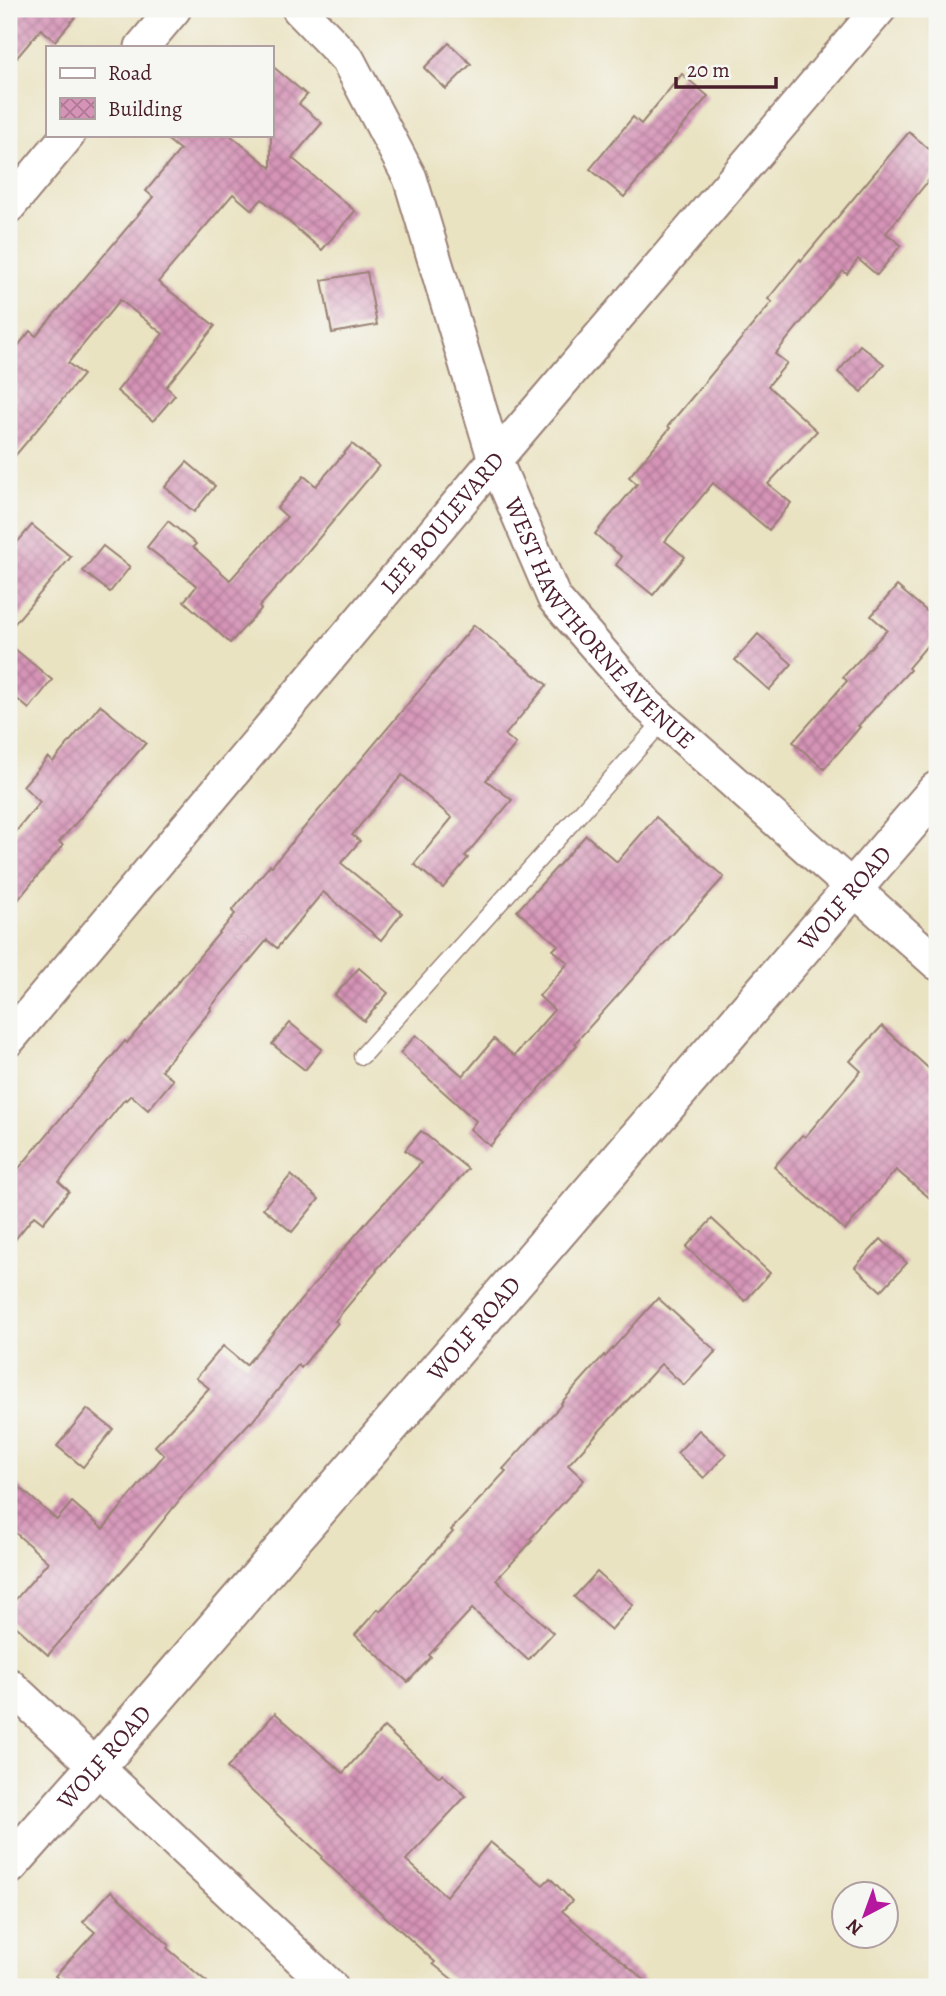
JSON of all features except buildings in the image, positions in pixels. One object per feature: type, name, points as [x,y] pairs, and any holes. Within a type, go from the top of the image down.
[{"type":"main road","name":"WOLF ROAD","points":[[9,1865],[937,791]]},
{"type":"street","points":[[143,46],[174,9]]},
{"type":"street","name":"WEST HAWTHORNE AVENUE","points":[[299,9],[348,60],[410,178],[495,460],[554,598],[647,705],[937,964]]},
{"type":"street","name":"LEE BOULEVARD","points":[[9,1039],[495,460],[879,9]]},
{"type":"street","points":[[9,206],[67,136]]},
{"type":"street","points":[[9,1685],[331,1987]]},
{"type":"lane","points":[[362,1056],[664,720]]}]
